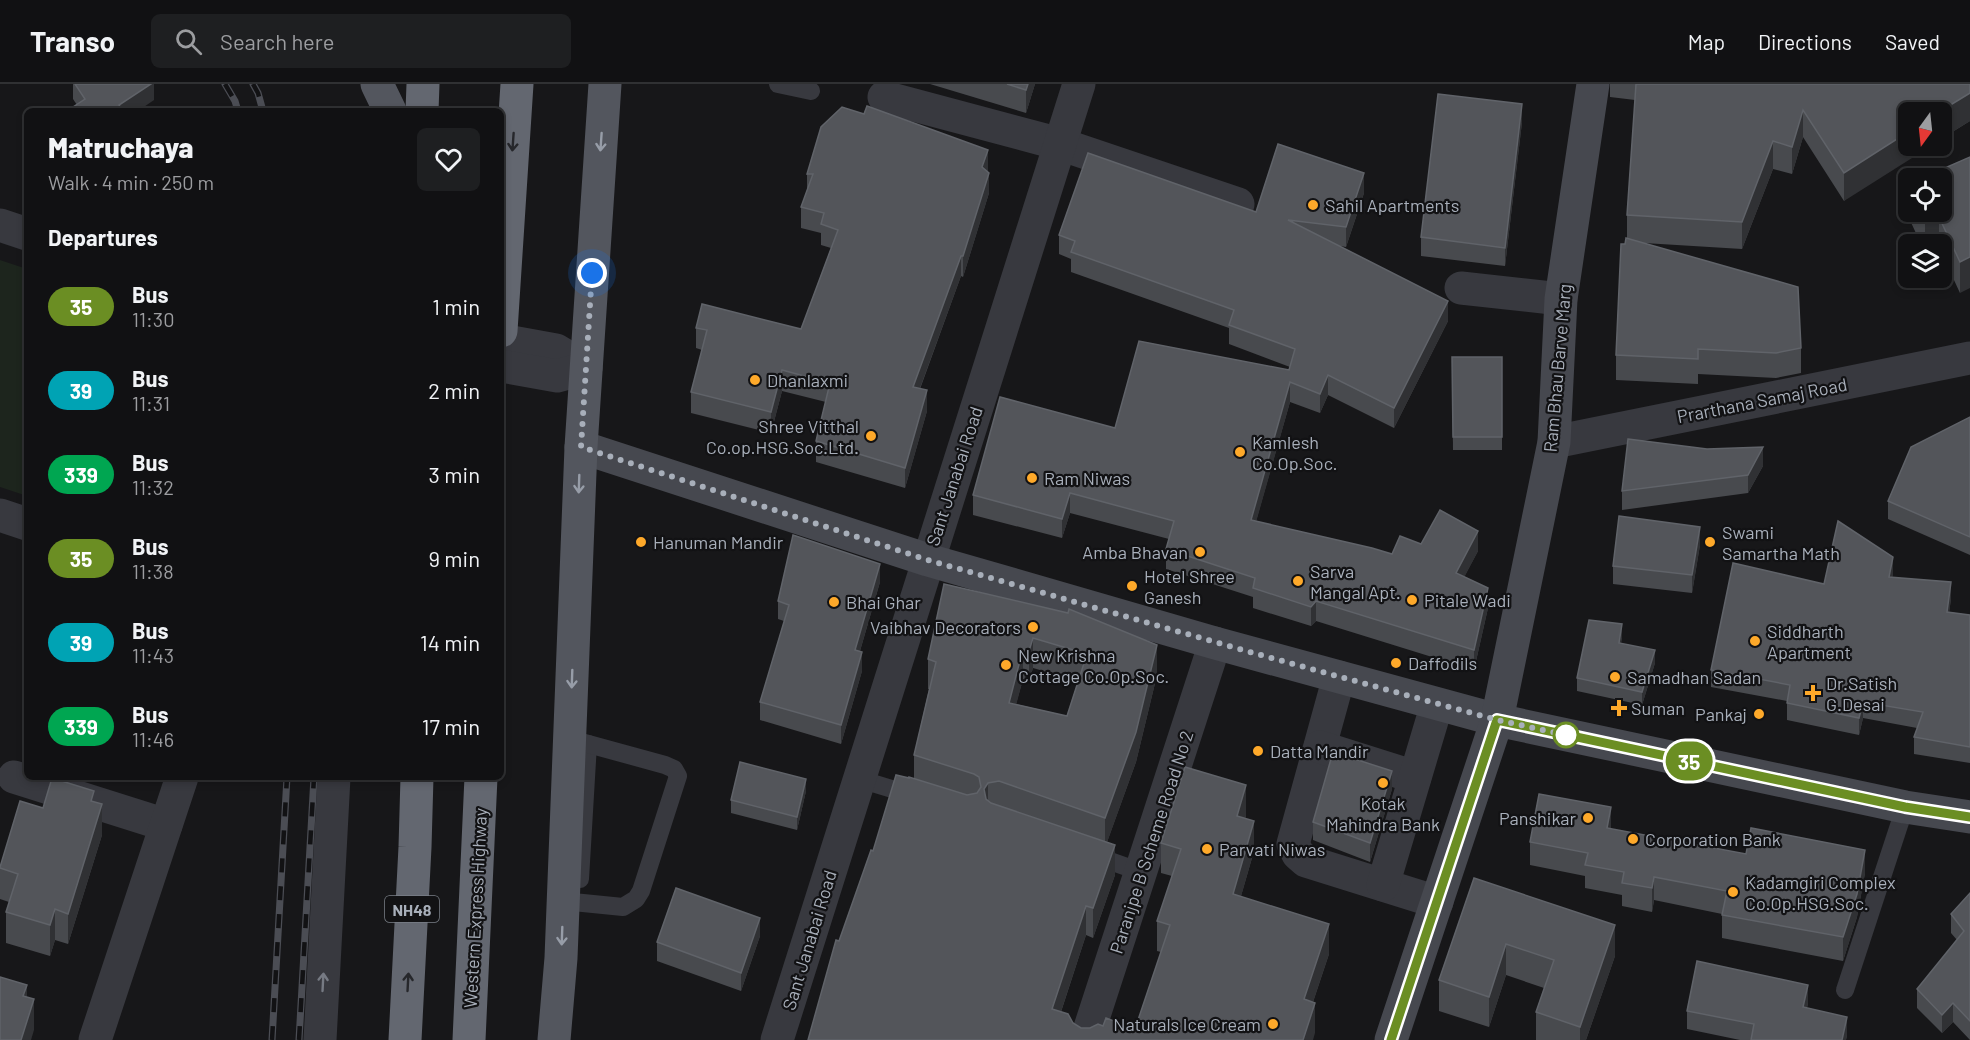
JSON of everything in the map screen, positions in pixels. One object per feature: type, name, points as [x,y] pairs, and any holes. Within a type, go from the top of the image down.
[{"type":"highway","points":[[422,108],[423,84]]},
{"type":"highway","points":[[504,277],[517,84]]},
{"type":"highway","name":"NH48","points":[[405,1040],[417,780]]},
{"type":"highway","name":"Western Express Highway","points":[[469,1040],[481,780]]},
{"type":"main road","points":[[377,84],[389,108]]},
{"type":"main road","points":[[554,1040],[561,958],[571,902],[579,742],[581,447],[605,84]]},
{"type":"street","name":"Sant Janabai Road","points":[[777,1040],[1079,84]]},
{"type":"street","name":"Ram Bhau Barve Marg","points":[[1391,1040],[1497,720],[1554,442],[1561,299],[1593,84]]},
{"type":"street","points":[[884,97],[1060,144],[1238,204]]},
{"type":"street","points":[[0,225],[24,233]]},
{"type":"street","points":[[1461,288],[1561,299]]},
{"type":"street","points":[[504,341],[556,350],[586,368]]},
{"type":"street","name":"Prarthana Samaj Road","points":[[1554,442],[1970,358]]},
{"type":"street","points":[[504,367],[556,376],[586,368]]},
{"type":"street","points":[[581,447],[928,560],[1215,643],[1497,720],[1905,807],[1970,817]]},
{"type":"street","points":[[0,515],[24,523]]},
{"type":"street","name":"Paranjpe B Scheme Road No 2","points":[[1086,1040],[1215,643]]},
{"type":"street","points":[[1340,677],[1293,844],[1298,854],[1306,861],[1437,902]]},
{"type":"street","points":[[1383,885],[1437,704]]},
{"type":"street","points":[[1320,747],[1416,777]]},
{"type":"street","points":[[14,777],[166,825]]},
{"type":"street","points":[[103,1032],[181,780]]},
{"type":"street","points":[[320,1040],[334,780]]},
{"type":"lane","points":[[778,84],[812,91]]},
{"type":"lane","points":[[571,902],[623,907],[636,899],[641,891],[678,776],[674,769],[665,765],[579,742]]},
{"type":"lane","points":[[859,779],[927,800]]},
{"type":"lane","points":[[1845,990],[1905,807]]},
{"type":"lane","points":[[1080,851],[1141,872]]},
{"type":"shaded area","points":[[0,260],[24,268],[24,495],[0,487]]},
{"type":"building","points":[[75,84],[151,84],[119,105],[121,108],[72,108],[85,99]]},
{"type":"building","points":[[1007,84],[1028,84],[1026,90]]},
{"type":"building","points":[[1636,84],[1970,84],[1970,93],[1952,104],[1952,102],[1898,102],[1898,138],[1844,173],[1803,110],[1792,147],[1773,141],[1742,222],[1627,215]]},
{"type":"building","points":[[1438,94],[1522,104],[1505,248],[1421,237]]},
{"type":"building","points":[[867,106],[988,150],[982,167],[989,173],[963,256],[961,256],[913,387],[927,390],[905,468],[816,441],[830,383],[782,370],[771,412],[691,392],[707,330],[696,328],[702,304],[801,329],[838,230],[821,224],[824,213],[801,207],[813,174],[807,174],[821,127],[842,107],[864,114]]},
{"type":"building","points":[[1278,144],[1364,173],[1346,227],[1288,220],[1448,301],[1394,408],[1328,375],[1320,394],[1290,382],[1251,520],[1392,554],[1400,536],[1421,544],[1440,510],[1478,531],[1456,573],[1488,588],[1474,650],[1316,601],[1311,607],[1253,588],[1255,578],[1166,549],[1174,521],[1070,493],[1062,519],[973,495],[1000,397],[1115,428],[1139,341],[1289,370],[1295,349],[1229,325],[1234,310],[1071,252],[1075,241],[1059,235],[1088,153],[1256,212]]},
{"type":"building","points":[[1970,157],[1970,257],[1960,262],[1952,245],[1952,234],[1947,234],[1941,222],[1952,222],[1952,168],[1945,168]]},
{"type":"building","points":[[1626,238],[1798,287],[1801,348],[1776,353],[1698,349],[1698,359],[1616,355],[1621,244],[1625,244]]},
{"type":"building","points":[[1452,357],[1502,357],[1502,437],[1453,437]]},
{"type":"building","points":[[1970,417],[1970,537],[1888,501],[1911,447]]},
{"type":"building","points":[[1628,439],[1707,449],[1763,447],[1748,475],[1622,491]]},
{"type":"building","points":[[1619,516],[1700,527],[1692,575],[1613,566]]},
{"type":"building","points":[[1838,521],[1893,557],[1889,577],[1951,582],[1947,612],[1970,615],[1970,747],[1914,737],[1923,712],[1863,702],[1859,718],[1787,703],[1790,685],[1711,670],[1733,563],[1824,584]]},
{"type":"building","points":[[793,535],[880,564],[855,650],[862,652],[841,725],[760,702],[789,605],[778,601]]},
{"type":"building","points":[[944,584],[1068,613],[1069,609],[1157,645],[1136,732],[1105,818],[999,781],[988,783],[984,789],[986,799],[991,803],[1115,845],[1093,908],[1086,906],[1052,1009],[1068,1014],[1073,1023],[1081,1028],[1090,1028],[1098,1024],[1103,1026],[1106,1018],[1135,1029],[1170,925],[1157,921],[1181,849],[1161,843],[1185,767],[1246,785],[1237,816],[1254,821],[1233,894],[1329,924],[1304,999],[1315,1003],[1303,1040],[808,1040],[836,940],[839,941],[871,850],[873,851],[896,775],[967,795],[977,793],[981,787],[979,777],[974,774],[914,755],[936,662],[928,659]],"holes":[[[1033,638],[1087,654],[1067,716],[1009,703],[1023,649],[1029,651]]]},
{"type":"building","name":"Samadhan Sadan","points":[[1589,620],[1622,624],[1619,643],[1655,650],[1642,692],[1577,678]]},
{"type":"building","points":[[1333,752],[1392,771],[1370,843],[1313,822]]},
{"type":"building","points":[[740,762],[806,779],[797,817],[731,800]]},
{"type":"building","points":[[51,780],[94,791],[91,801],[102,804],[68,914],[55,909],[50,925],[6,912],[18,874],[0,868],[20,801],[43,808]]},
{"type":"building","name":"Kadamgiri Complex Co.Op.HSG.Soc.","points":[[1539,794],[1611,807],[1607,828],[1746,854],[1751,828],[1865,850],[1857,894],[1843,937],[1722,915],[1727,891],[1654,877],[1652,888],[1622,883],[1624,872],[1585,865],[1588,853],[1530,842]]},
{"type":"building","points":[[1474,878],[1615,925],[1580,1027],[1536,1012],[1554,960],[1506,944],[1489,997],[1439,980]]},
{"type":"building","points":[[676,888],[760,918],[741,973],[657,942]]},
{"type":"building","points":[[1970,893],[1970,1021],[1953,1003],[1942,1015],[1917,989],[1964,931],[1951,914]]},
{"type":"building","points":[[1697,961],[1808,985],[1803,1007],[1847,1017],[1842,1040],[1751,1040],[1754,1024],[1687,1011]]},
{"type":"building","points":[[0,977],[27,985],[23,996],[34,999],[21,1040],[0,1040]]},
{"type":"railway","points":[[225,84],[237,108]]},
{"type":"railway","points":[[253,84],[262,108]]},
{"type":"railway","points":[[272,1040],[287,780]]},
{"type":"railway","points":[[299,1040],[314,780]]},
{"type":"bus line","name":"35","points":[[1391,1040],[1497,720],[1905,807],[1970,817]]},
{"type":"place","name":"Sahil Apartments","points":[[1313,205]]},
{"type":"place","name":"Dhanlaxmi","points":[[755,380]]},
{"type":"place","name":"Shree Vitthal Co.op.HSG.Soc.Ltd.","points":[[871,436]]},
{"type":"place","name":"Kamlesh Co.Op.Soc.","points":[[1240,452]]},
{"type":"place","name":"Ram Niwas","points":[[1032,478]]},
{"type":"place","name":"Hanuman Mandir","points":[[641,542]]},
{"type":"place","name":"Swami Samartha Math","points":[[1710,542]]},
{"type":"place","name":"Amba Bhavan","points":[[1200,552]]},
{"type":"place","name":"Sarva Mangal Apt.","points":[[1298,581]]},
{"type":"place","name":"Hotel Shree Ganesh","points":[[1132,586]]},
{"type":"place","name":"Pitale Wadi","points":[[1412,600]]},
{"type":"place","name":"Bhai Ghar","points":[[834,602]]},
{"type":"place","name":"Vaibhav Decorators","points":[[1033,627]]},
{"type":"place","name":"Siddharth Apartment","points":[[1755,641]]},
{"type":"place","name":"Daffodils","points":[[1396,663]]},
{"type":"place","name":"New Krishna Cottage Co.Op.Soc.","points":[[1006,665]]},
{"type":"place","name":"Samadhan Sadan","points":[[1615,677]]},
{"type":"place","name":"Dr.Satish G.Desai","points":[[1813,693]]},
{"type":"place","name":"Suman","points":[[1619,708]]},
{"type":"place","name":"Pankaj","points":[[1759,714]]},
{"type":"place","name":"Datta Mandir","points":[[1258,751]]},
{"type":"place","name":"Kotak Mahindra Bank","points":[[1383,783]]},
{"type":"place","name":"Panshikar","points":[[1588,818]]},
{"type":"place","name":"Corporation Bank","points":[[1633,839]]},
{"type":"place","name":"Parvati Niwas","points":[[1207,849]]},
{"type":"place","name":"Kadamgiri Complex Co.Op.HSG.Soc.","points":[[1733,892]]},
{"type":"place","name":"Naturals Ice Cream","points":[[1273,1024]]},
{"type":"route","points":[[592,273],[581,447],[928,560],[1193,637],[1497,720],[1566,735]]}]
